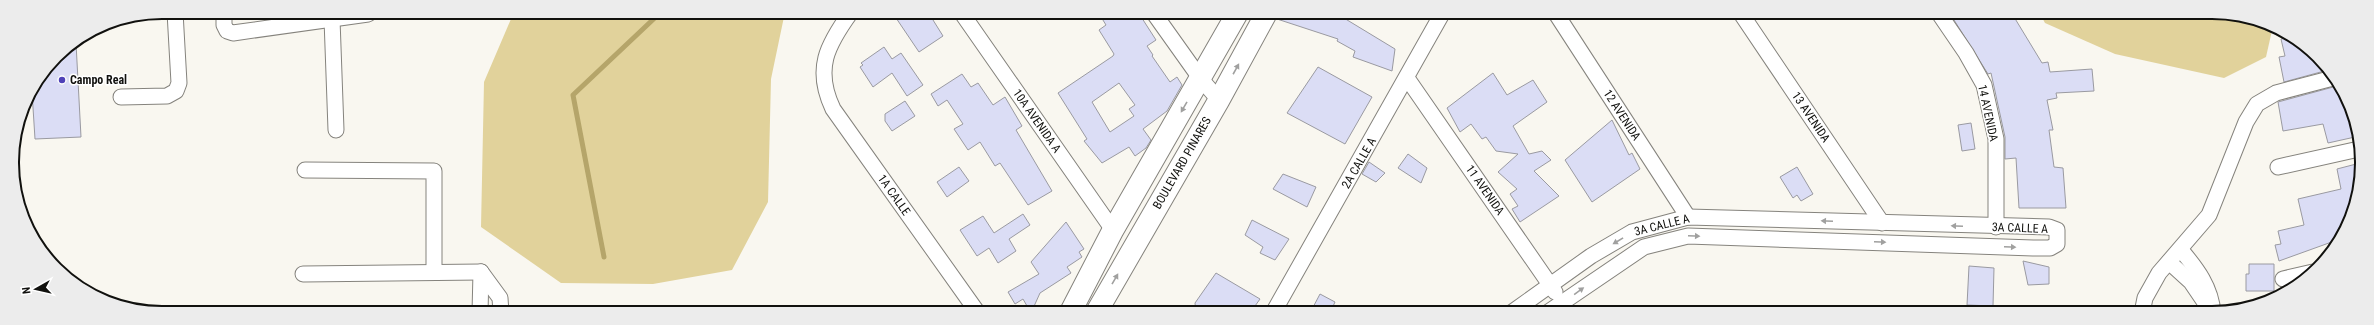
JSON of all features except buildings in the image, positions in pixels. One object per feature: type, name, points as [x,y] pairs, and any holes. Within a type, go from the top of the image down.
[{"type":"street","points":[[121,97],[167,96],[176,91],[179,83],[175,19]]},
{"type":"street","points":[[224,19],[224,25],[227,31],[233,33],[332,19],[336,130]]},
{"type":"street","name":"1A CALLE","points":[[847,19],[828,48],[823,73],[828,98],[833,109],[973,306]]},
{"type":"street","name":"10A AVENIDA A","points":[[966,19],[1113,230]]},
{"type":"street","points":[[1158,19],[1200,78],[1219,100]]},
{"type":"street","points":[[1074,306],[1113,230],[1234,19]]},
{"type":"street","name":"BOULEVARD PINARES","points":[[1100,306],[1219,100],[1263,19]]},
{"type":"street","name":"2A CALLE A","points":[[1277,306],[1408,78],[1439,19]]},
{"type":"street","name":"12 AVENIDA","points":[[1560,19],[1688,217]]},
{"type":"street","name":"13 AVENIDA","points":[[1745,19],[1882,222]]},
{"type":"street","name":"14 AVENIDA","points":[[1943,19],[1966,53],[1984,85],[1996,139],[1996,226]]},
{"type":"street","name":"11 AVENIDA","points":[[1408,78],[1562,303]]},
{"type":"street","points":[[2144,306],[2151,285],[2210,215],[2246,122],[2257,104],[2276,92],[2328,79]]},
{"type":"street","points":[[2278,167],[2355,150]]},
{"type":"street","points":[[305,170],[434,171],[434,272]]},
{"type":"street","name":"3A CALLE A","points":[[1521,306],[1591,256],[1632,232],[1688,217],[2049,227],[2057,230],[2056,244],[2050,248],[1688,236],[1644,247],[1558,306]]},
{"type":"street","points":[[2181,250],[2200,272],[2210,292],[2212,306]]},
{"type":"street","points":[[2169,262],[2191,282],[2208,306]]},
{"type":"street","points":[[303,274],[481,272]]},
{"type":"street","points":[[480,306],[481,272]]},
{"type":"street","points":[[481,272],[500,298],[501,306]]},
{"type":"street","points":[[2283,279],[2300,275]]},
{"type":"shaded area","points":[[511,19],[784,19],[771,79],[768,202],[732,270],[653,284],[561,283],[481,227],[484,82]]},
{"type":"shaded area","points":[[2043,19],[2221,19],[2249,24],[2272,32],[2266,57],[2224,78],[2115,54],[2045,23]]},
{"type":"waterway","points":[[604,257],[573,95],[654,19]]},
{"type":"place","name":"Campo Real","points":[[62,80]]}]
